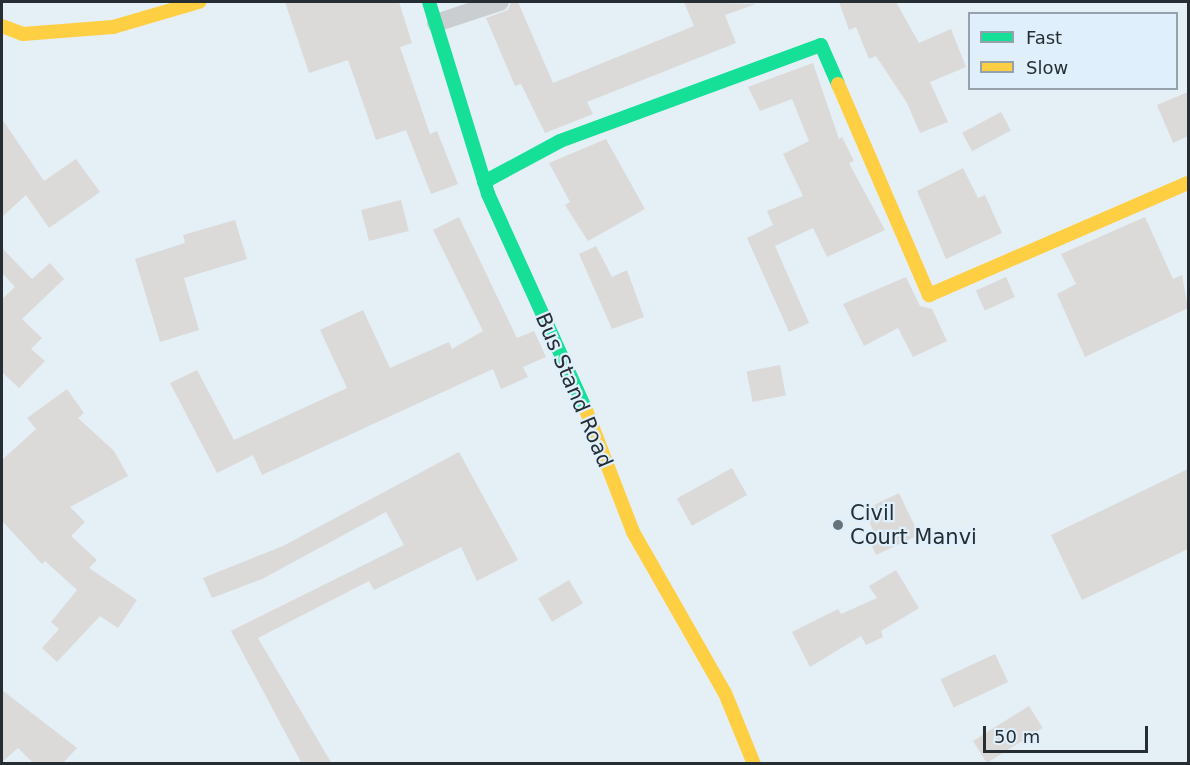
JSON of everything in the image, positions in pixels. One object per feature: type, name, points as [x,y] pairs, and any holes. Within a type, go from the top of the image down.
[{"type":"street","points":[[2,26],[23,34],[112,27],[199,2]]},
{"type":"street","name":"Bus Stand Road","points":[[429,2],[484,182],[587,413],[633,532],[724,693],[754,764]]},
{"type":"street","points":[[436,23],[500,2]]},
{"type":"street","points":[[484,182],[560,141],[821,45],[929,295],[1188,183]]},
{"type":"building","points":[[285,2],[399,2],[412,43],[400,47],[430,134],[437,131],[458,184],[431,194],[406,130],[376,140],[348,60],[309,73]]},
{"type":"building","points":[[511,2],[518,2],[553,83],[694,26],[684,2],[756,4],[725,15],[736,43],[587,102],[593,114],[545,133],[521,84],[515,86],[486,18],[508,10]]},
{"type":"building","points":[[839,2],[896,2],[919,43],[951,29],[966,67],[930,82],[948,122],[920,133],[907,103],[876,56],[869,59],[856,27],[849,30]]},
{"type":"building","points":[[813,63],[839,139],[842,137],[854,161],[849,163],[885,230],[827,257],[813,228],[775,246],[809,323],[789,332],[747,238],[773,225],[767,211],[803,196],[783,154],[809,141],[792,99],[760,111],[748,87]]},
{"type":"building","points":[[1188,92],[1188,136],[1173,143],[1157,105]]},
{"type":"building","points":[[1001,112],[1011,131],[972,151],[962,133]]},
{"type":"building","points":[[2,119],[44,181],[76,159],[100,192],[49,228],[26,195],[2,217]]},
{"type":"building","points":[[606,139],[645,209],[588,241],[565,205],[570,202],[549,163]]},
{"type":"building","points":[[963,168],[978,198],[985,195],[1002,233],[946,259],[917,191]]},
{"type":"building","points":[[401,200],[409,231],[369,241],[361,210]]},
{"type":"building","points":[[459,217],[517,338],[534,331],[546,357],[523,367],[528,377],[501,389],[493,369],[262,475],[253,455],[217,473],[170,383],[197,370],[234,440],[347,388],[320,330],[363,310],[390,368],[449,342],[452,349],[483,331],[433,230]]},
{"type":"building","points":[[1145,217],[1173,279],[1182,275],[1188,308],[1085,357],[1057,294],[1076,284],[1061,254]]},
{"type":"building","points":[[235,220],[247,259],[184,278],[199,330],[160,342],[135,259],[185,243],[183,235]]},
{"type":"building","points":[[596,246],[612,277],[627,270],[644,317],[612,329],[579,254]]},
{"type":"building","points":[[2,248],[32,279],[50,263],[64,279],[22,319],[42,338],[31,349],[45,361],[19,388],[2,372],[2,299],[15,287],[2,273]]},
{"type":"building","points":[[906,277],[920,306],[932,309],[947,341],[913,357],[898,328],[864,346],[843,304]]},
{"type":"building","points":[[1006,277],[1015,297],[985,311],[976,290]]},
{"type":"building","points":[[780,365],[786,395],[753,402],[747,371]]},
{"type":"building","points":[[67,389],[84,413],[78,418],[114,451],[128,476],[70,507],[85,522],[71,536],[97,560],[89,568],[137,600],[118,628],[100,616],[57,662],[42,648],[59,629],[51,622],[77,590],[45,561],[42,564],[2,521],[2,460],[36,429],[27,418]]},
{"type":"building","points":[[459,452],[518,560],[477,581],[461,547],[374,590],[369,581],[258,638],[332,764],[302,764],[231,631],[404,545],[386,512],[262,579],[212,598],[203,578],[283,546]]},
{"type":"building","points":[[732,468],[747,495],[692,526],[677,499]]},
{"type":"building","points":[[1188,469],[1188,549],[1082,600],[1051,535]]},
{"type":"building","points":[[899,493],[919,535],[876,555],[866,533],[873,530],[864,510]]},
{"type":"building","points":[[896,570],[919,608],[881,631],[883,637],[866,645],[861,636],[810,667],[792,632],[838,609],[841,614],[877,598],[869,586]]},
{"type":"building","points":[[569,580],[583,603],[552,622],[538,599]]},
{"type":"building","points":[[995,654],[1008,682],[954,707],[941,679]]},
{"type":"building","points":[[2,690],[77,748],[62,764],[34,764],[18,748],[2,762]]},
{"type":"building","points":[[1029,706],[1043,728],[987,763],[973,741]]},
{"type":"traffic: fast","points":[[429,2],[488,194],[586,410]]},
{"type":"traffic: fast","points":[[484,182],[560,141],[821,45],[838,84]]},
{"type":"traffic: slow","points":[[2,26],[23,34],[113,27],[199,2]]},
{"type":"traffic: slow","points":[[838,84],[929,295],[1188,183]]},
{"type":"traffic: slow","points":[[586,410],[633,532],[725,693],[754,764]]},
{"type":"place","name":"Civil Court Manvi","points":[[838,525]]}]
